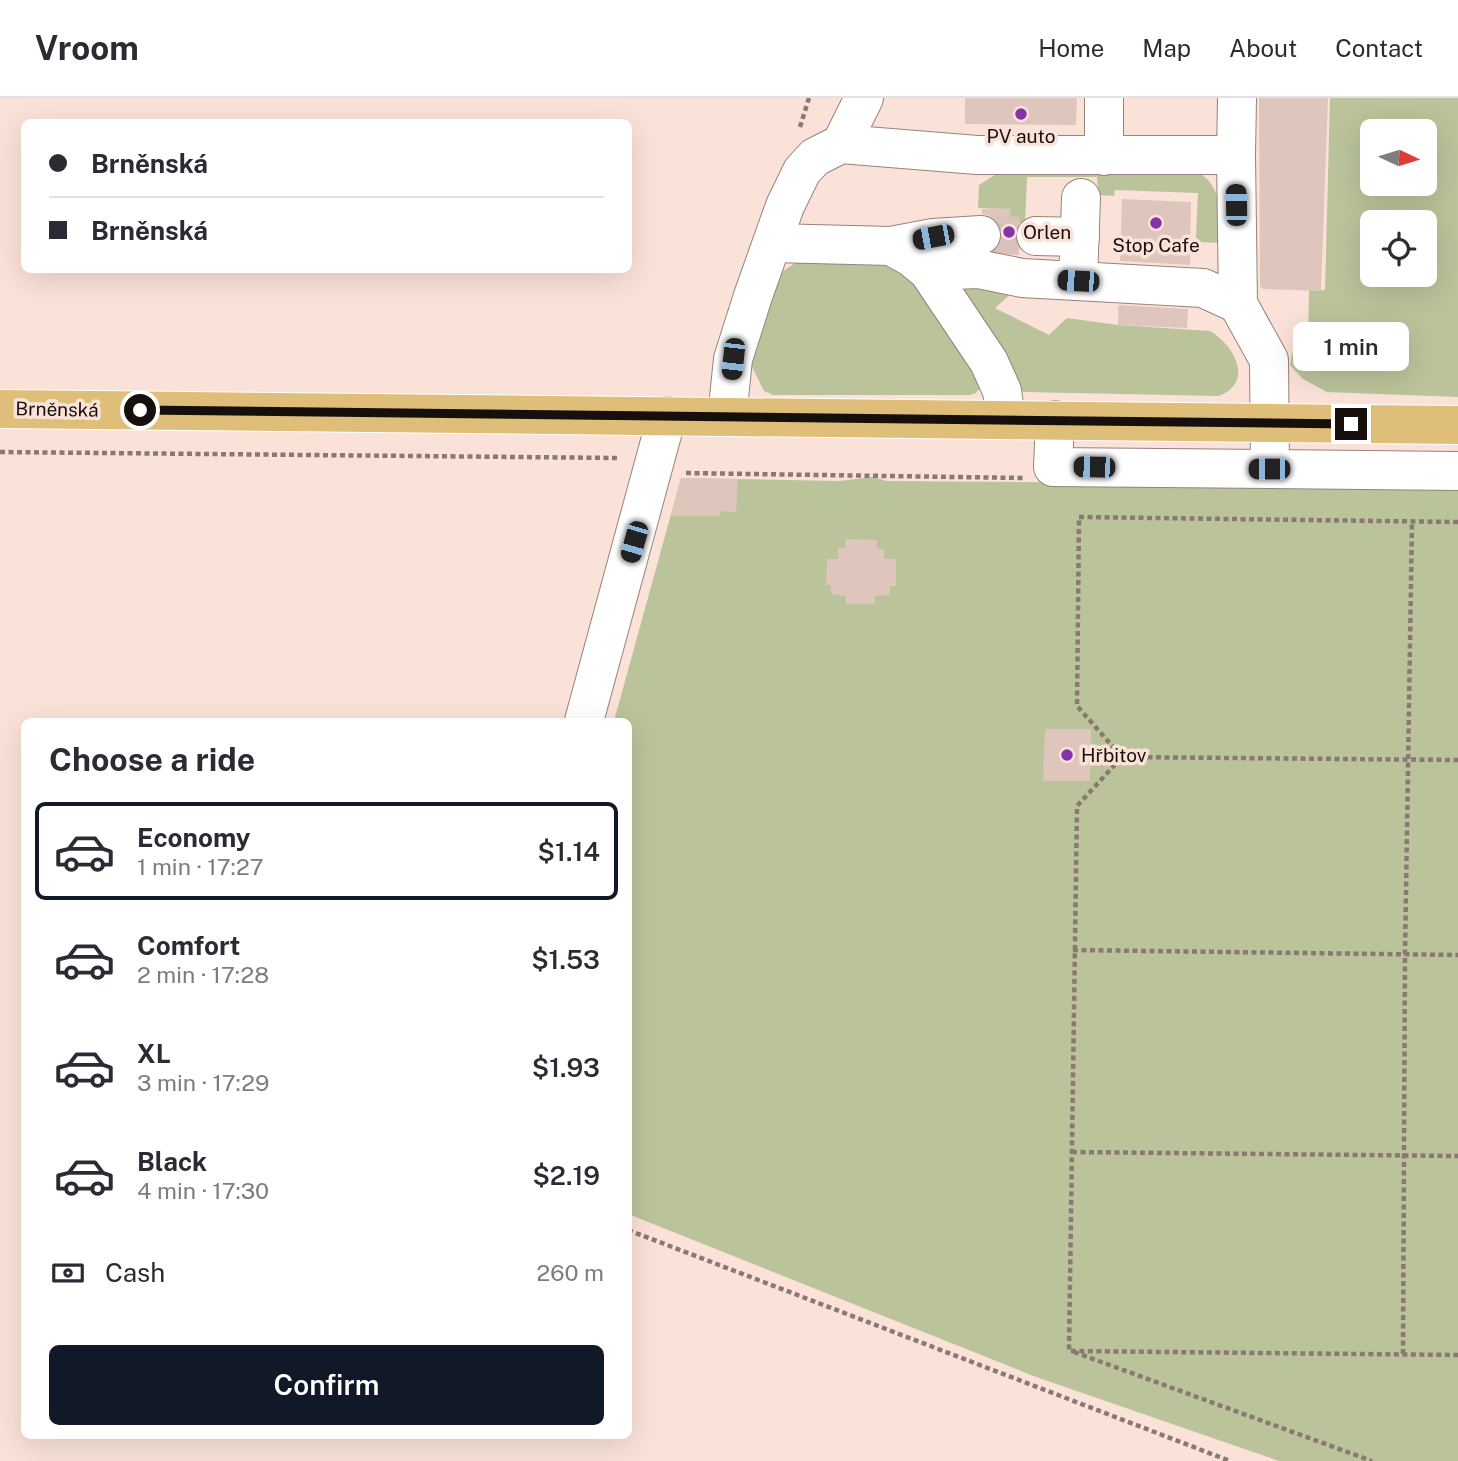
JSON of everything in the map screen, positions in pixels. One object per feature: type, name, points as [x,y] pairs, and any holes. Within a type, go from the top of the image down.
[{"type":"main road","name":"Brněnská","points":[[0,408],[1458,425]]},
{"type":"lane","points":[[841,144],[864,98]]},
{"type":"lane","points":[[1104,98],[1104,156]]},
{"type":"lane","points":[[1237,98],[1238,304],[1269,360],[1269,469]]},
{"type":"lane","points":[[727,417],[733,359],[753,296],[785,206],[802,171],[815,157],[841,144],[977,155],[1236,155]]},
{"type":"lane","points":[[1078,281],[1081,198]]},
{"type":"lane","points":[[774,243],[891,246],[933,237],[981,235]]},
{"type":"lane","points":[[1036,236],[1080,237]]},
{"type":"lane","points":[[891,246],[928,271],[989,362],[1002,391],[1006,419]]},
{"type":"lane","points":[[928,271],[978,269],[1022,278],[1203,288],[1238,304]]},
{"type":"lane","points":[[585,718],[656,465],[667,416]]},
{"type":"lane","points":[[1055,420],[1053,467],[1458,471]]},
{"type":"path","points":[[0,452],[633,458],[656,465]]},
{"type":"path","points":[[1458,522],[1079,517],[1077,706],[1122,757],[1458,760]]},
{"type":"path","points":[[1403,1354],[1405,954],[1412,521]]},
{"type":"path","points":[[1069,1351],[1077,806],[1122,757]]},
{"type":"path","points":[[1073,950],[1458,955]]},
{"type":"path","points":[[1072,1152],[1458,1156]]},
{"type":"path","points":[[632,1232],[1230,1461]]},
{"type":"path","points":[[1069,1351],[1458,1355]]},
{"type":"path","points":[[1069,1351],[1372,1461]]},
{"type":"green space","points":[[1330,98],[1458,98],[1458,397],[1327,392],[1303,379],[1290,365],[1292,353],[1308,348],[1309,290],[1325,290]]},
{"type":"green space","points":[[1007,167],[1194,170],[1211,183],[1215,192],[1219,211],[1219,243],[1199,242],[1196,237],[1198,193],[1115,190],[1114,196],[1098,195],[1097,177],[1027,177],[1025,223],[1010,223],[1010,209],[978,208],[979,185]]},
{"type":"green space","points":[[865,260],[891,267],[923,294],[983,384],[976,393],[970,395],[773,395],[764,391],[748,359],[776,276],[798,261]]},
{"type":"green space","points":[[966,285],[1015,290],[995,308],[1049,335],[1067,318],[1118,325],[1210,331],[1227,345],[1233,354],[1237,363],[1236,382],[1230,390],[1219,396],[1024,392],[1016,388],[961,290]]},
{"type":"green space","points":[[873,477],[887,481],[1458,485],[1458,1461],[1279,1461],[1036,1377],[632,1216],[632,718],[615,718],[681,478],[839,481]]},
{"type":"building","name":"PV auto","points":[[965,98],[1077,98],[1076,125],[965,124]]},
{"type":"building","points":[[1259,98],[1328,98],[1321,291],[1263,289],[1260,286]]},
{"type":"building","name":"Stop Cafe","points":[[1122,199],[1191,202],[1190,265],[1120,261]]},
{"type":"building","points":[[982,209],[1011,209],[1010,223],[1019,223],[1014,236],[1020,250],[997,249],[1003,234],[1000,224],[991,216],[982,214]]},
{"type":"building","points":[[1118,305],[1188,309],[1187,328],[1118,325]]},
{"type":"building","points":[[681,478],[738,479],[736,512],[721,511],[720,516],[671,516]]},
{"type":"building","points":[[846,539],[877,540],[877,549],[884,549],[884,559],[896,559],[896,586],[890,586],[890,595],[875,596],[875,604],[846,604],[846,596],[831,594],[831,585],[826,585],[827,559],[838,559],[838,548],[845,548]]},
{"type":"building","name":"Hřbitov","points":[[1045,729],[1091,729],[1090,781],[1043,781]]},
{"type":"tunnel","points":[[981,235],[1036,236]]},
{"type":"place","name":"PV auto","points":[[1021,114]]},
{"type":"place","name":"Stop Cafe","points":[[1156,223]]},
{"type":"place","name":"Orlen","points":[[1009,232]]},
{"type":"place","name":"Hřbitov","points":[[1067,755]]},
{"type":"route","points":[[140,410],[1351,424]]}]
